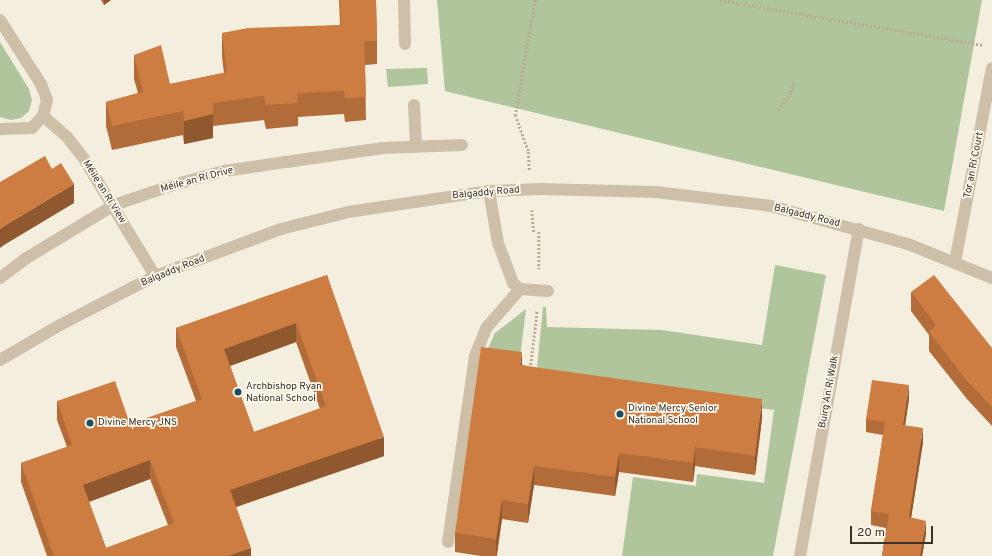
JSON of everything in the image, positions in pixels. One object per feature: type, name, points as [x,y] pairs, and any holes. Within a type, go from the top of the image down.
[{"type":"street","points":[[404,0],[405,44]]},
{"type":"street","points":[[0,20],[41,84],[47,100],[43,116],[32,128],[0,129]]},
{"type":"street","name":"Tor an Rí Court","points":[[955,262],[992,68]]},
{"type":"street","points":[[414,106],[416,145]]},
{"type":"street","name":"Méile an Rí View","points":[[43,116],[67,137],[114,205],[155,276]]},
{"type":"street","name":"Méile an Rí Drive","points":[[0,278],[25,259],[114,205],[224,171],[416,145],[462,145]]},
{"type":"street","name":"Balgaddy Road","points":[[0,360],[60,325],[155,276],[281,229],[348,212],[489,191],[541,188],[656,192],[771,206],[859,229],[955,262],[992,278]]},
{"type":"street","points":[[489,191],[498,243],[513,283],[520,289],[543,291]]},
{"type":"street","name":"Buirg An Rí Walk","points":[[800,556],[859,229]]},
{"type":"street","points":[[448,542],[475,356],[487,327],[520,289]]},
{"type":"path","points":[[528,151],[515,116],[535,0]]},
{"type":"path","points":[[720,0],[983,45]]},
{"type":"path","points":[[778,110],[791,92],[794,81]]},
{"type":"path","points":[[530,373],[543,291],[539,232]]},
{"type":"green space","points":[[437,0],[982,0],[944,211],[445,91]]},
{"type":"green space","points":[[0,42],[29,89],[32,100],[29,111],[21,118],[11,120],[0,117]]},
{"type":"green space","points":[[427,68],[428,84],[388,87],[386,69]]},
{"type":"green space","points":[[775,265],[826,275],[773,556],[622,556],[633,477],[696,486],[697,474],[764,483],[774,410],[550,381],[537,368],[543,307],[546,307],[547,327],[662,330],[762,345]]},
{"type":"green space","points":[[526,309],[519,366],[484,357],[495,333]]},
{"type":"building","points":[[340,0],[376,0],[377,41],[364,41],[366,97],[345,98],[344,91],[297,93],[298,103],[266,105],[264,96],[213,103],[213,114],[184,121],[183,111],[112,126],[106,102],[143,92],[134,55],[161,45],[170,84],[227,72],[222,33],[248,28],[341,25]]},
{"type":"building","points":[[45,156],[52,169],[61,163],[74,184],[0,229],[0,182]]},
{"type":"building","name":"Divine Mercy JNS","points":[[327,275],[384,437],[230,490],[251,548],[228,556],[54,556],[21,463],[72,445],[57,401],[115,381],[130,424],[202,399],[176,328]],"holes":[[[296,323],[326,406],[254,432],[224,349]],[[150,460],[174,523],[106,548],[83,485]]]},
{"type":"building","points":[[934,275],[992,348],[992,407],[967,381],[929,332],[936,325],[911,292]]},
{"type":"building","points":[[481,347],[522,352],[520,365],[762,399],[755,456],[695,447],[693,463],[619,453],[615,477],[534,466],[528,504],[502,500],[496,539],[455,533]]},
{"type":"building","points":[[872,380],[909,385],[903,425],[923,428],[909,517],[926,521],[920,556],[882,556],[889,514],[871,511],[885,422],[866,419]]},
{"type":"place","name":"Archbishop Ryan National School","points":[[238,392]]},
{"type":"place","name":"Divine Mercy Senior National School","points":[[620,414]]},
{"type":"place","name":"Divine Mercy JNS","points":[[90,423]]}]
